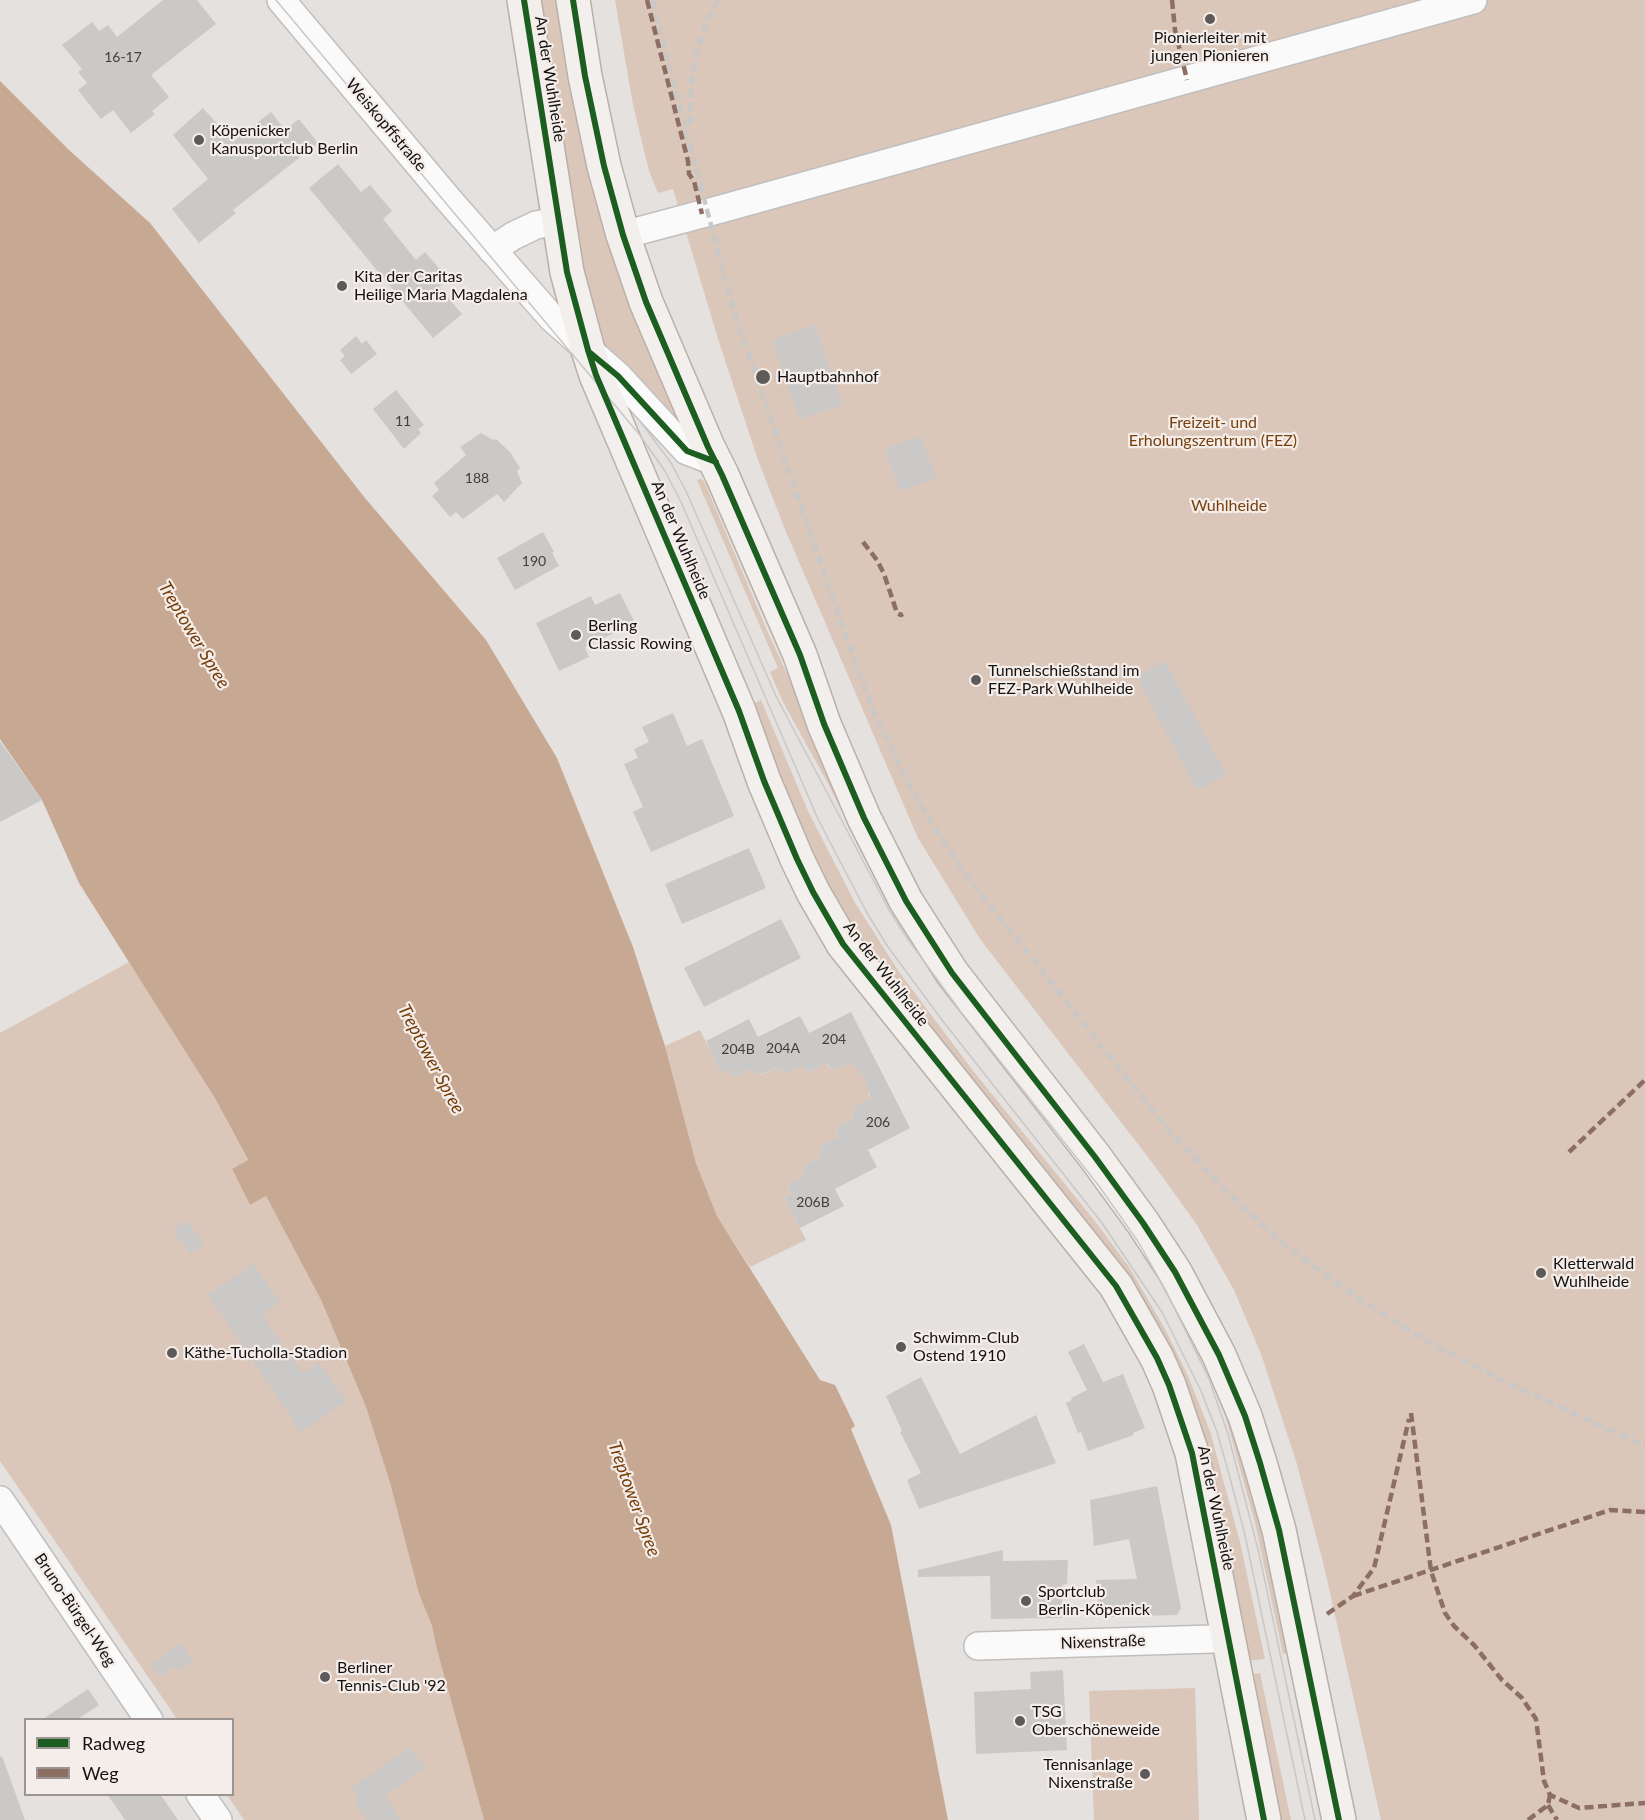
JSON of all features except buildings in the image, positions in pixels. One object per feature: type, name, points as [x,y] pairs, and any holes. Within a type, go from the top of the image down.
[{"type":"main road","name":"An der Wuhlheide","points":[[524,0],[567,272],[596,375],[739,711],[779,817],[813,892],[843,944],[1116,1286],[1157,1358],[1178,1407],[1192,1453],[1264,1820]]},
{"type":"main road","points":[[573,0],[585,75],[602,155],[623,235],[646,302],[800,655],[824,724],[864,818],[906,901],[928,938],[973,1002],[1095,1157],[1143,1223],[1186,1292],[1219,1355],[1245,1416],[1279,1530],[1340,1820]]},
{"type":"street","name":"Weiskopffstraße","points":[[281,0],[552,318],[618,376],[687,452],[716,462]]},
{"type":"street","points":[[623,235],[1473,0]]},
{"type":"street","points":[[492,250],[536,225],[558,220]]},
{"type":"street","name":"Bruno-Bürgel-Weg","points":[[0,1500],[149,1718]]},
{"type":"street","name":"Nixenstraße","points":[[978,1646],[1214,1639],[1228,1636]]},
{"type":"street","points":[[201,1796],[218,1820]]},
{"type":"green space","points":[[535,0],[564,0],[685,429],[596,339],[582,291]]},
{"type":"green space","name":"Wuhlheide","points":[[615,0],[1645,0],[1645,1820],[1381,1820],[1323,1562],[1296,1461],[1261,1354],[1234,1290],[1197,1225],[1154,1165],[980,939],[918,838],[784,527],[758,460],[719,342],[673,189],[658,193],[649,171],[633,105]]},
{"type":"green space","points":[[697,480],[704,481],[769,635],[908,933],[883,892],[783,702],[770,672],[778,668]]},
{"type":"green space","points":[[761,700],[808,811],[854,901],[899,972],[974,1072],[1094,1220],[1129,1267],[1165,1329],[1188,1376],[1210,1431],[1240,1542],[1265,1659],[1244,1661],[1192,1414],[841,921],[748,706]]},
{"type":"green space","name":"Käthe-Tucholla-Stadion","points":[[129,962],[216,1100],[248,1161],[232,1169],[250,1205],[266,1196],[321,1300],[366,1407],[390,1483],[419,1594],[432,1626],[484,1820],[244,1820],[228,1796],[234,1796],[234,1718],[176,1718],[0,1461],[0,1033]]},
{"type":"green space","points":[[700,1030],[721,1072],[728,1069],[750,1069],[753,1074],[756,1072],[759,1076],[776,1067],[778,1072],[782,1070],[784,1074],[801,1065],[809,1072],[827,1063],[829,1068],[833,1067],[835,1070],[852,1061],[854,1066],[858,1065],[871,1091],[868,1093],[871,1099],[853,1107],[854,1118],[837,1126],[839,1130],[835,1132],[838,1137],[821,1146],[821,1157],[804,1165],[806,1169],[802,1171],[804,1176],[787,1185],[792,1193],[784,1197],[806,1240],[750,1267],[717,1216],[696,1163],[665,1046]]},
{"type":"green space","points":[[1133,1224],[1232,1409],[1295,1652],[1283,1654],[1255,1523],[1226,1418],[1203,1358]]},
{"type":"green space","points":[[1260,1673],[1291,1820],[1275,1820],[1247,1675]]},
{"type":"green space","name":"Tennisanlage Nixenstraße","points":[[1195,1688],[1199,1820],[1094,1820],[1089,1691]]},
{"type":"water","name":"Treptower Spree","points":[[0,81],[69,150],[150,223],[365,498],[486,640],[557,758],[633,947],[665,1046],[696,1163],[717,1216],[820,1380],[835,1385],[855,1426],[851,1429],[891,1525],[948,1820],[484,1820],[432,1626],[419,1594],[390,1483],[366,1407],[321,1300],[266,1196],[250,1205],[232,1169],[248,1160],[216,1100],[79,883],[42,800],[0,739]]},
{"type":"tram line","points":[[276,0],[639,434],[665,471],[682,504],[818,819],[867,913],[888,947],[942,1020],[1102,1223],[1162,1312],[1201,1391],[1217,1432],[1229,1474],[1245,1535],[1305,1820]]},
{"type":"tram line","points":[[640,421],[671,463],[686,491],[776,696],[889,910],[961,1012],[1099,1186],[1139,1243],[1166,1291],[1209,1379],[1228,1434],[1259,1553],[1315,1820]]},
{"type":"railway","points":[[652,0],[733,309],[858,671],[875,715],[907,781],[928,818],[966,875],[1165,1126],[1226,1191],[1282,1243],[1362,1301],[1434,1345],[1508,1383],[1645,1446]]},
{"type":"railway","points":[[690,125],[691,87],[696,56],[707,20],[718,0]]},
{"type":"marked path","points":[[647,0],[688,161],[689,174],[694,181],[702,214]]},
{"type":"marked path","points":[[1172,0],[1175,30],[1187,80]]},
{"type":"marked path","points":[[863,542],[877,560],[884,574],[897,613],[903,614]]},
{"type":"marked path","points":[[1569,1152],[1645,1080]]},
{"type":"marked path","points":[[1411,1413],[1431,1571],[1445,1613],[1502,1680],[1522,1698],[1536,1719],[1544,1781],[1550,1795],[1579,1808],[1645,1803]]},
{"type":"marked path","points":[[1327,1614],[1353,1596],[1374,1568],[1409,1419]]},
{"type":"marked path","points":[[1353,1596],[1610,1510],[1645,1512]]},
{"type":"marked path","points":[[1528,1820],[1548,1805],[1550,1795]]},
{"type":"marked path","points":[[1548,1805],[1557,1820]]},
{"type":"cycle path","points":[[524,0],[567,272],[588,350],[596,375],[739,711],[764,781],[797,859],[843,944],[1116,1286],[1157,1358],[1169,1385],[1192,1453],[1264,1820]]},
{"type":"cycle path","points":[[573,0],[585,76],[604,166],[623,235],[646,302],[800,655],[824,724],[864,818],[906,901],[952,973],[1095,1157],[1175,1272],[1219,1355],[1245,1416],[1279,1530],[1339,1820]]},
{"type":"cycle path","points":[[589,352],[618,376],[687,451],[716,462]]},
{"type":"place","name":"Pionierleiter mit jungen Pionieren","points":[[1210,19]]},
{"type":"place","name":"Köpenicker Kanusportclub Berlin","points":[[199,140]]},
{"type":"place","name":"Kita der Caritas Heilige Maria Magdalena","points":[[342,286]]},
{"type":"place","name":"Hauptbahnhof","points":[[763,377]]},
{"type":"place","name":"Berling Classic Rowing","points":[[576,635]]},
{"type":"place","name":"Tunnelschießstand im FEZ-Park Wuhlheide","points":[[976,680]]},
{"type":"place","name":"Kletterwald Wuhlheide","points":[[1541,1273]]},
{"type":"place","name":"Schwimm-Club Ostend 1910","points":[[901,1347]]},
{"type":"place","name":"Käthe-Tucholla-Stadion","points":[[172,1353]]},
{"type":"place","name":"Sportclub Berlin-Köpenick","points":[[1026,1601]]},
{"type":"place","name":"Berliner Tennis-Club '92","points":[[325,1677]]},
{"type":"place","name":"TSG Oberschöneweide","points":[[1020,1721]]},
{"type":"place","name":"Tennisanlage Nixenstraße","points":[[1145,1774]]},
{"type":"park label","name":"Freizeit- und Erholungszentrum (FEZ)","points":[[1213,432]]}]
